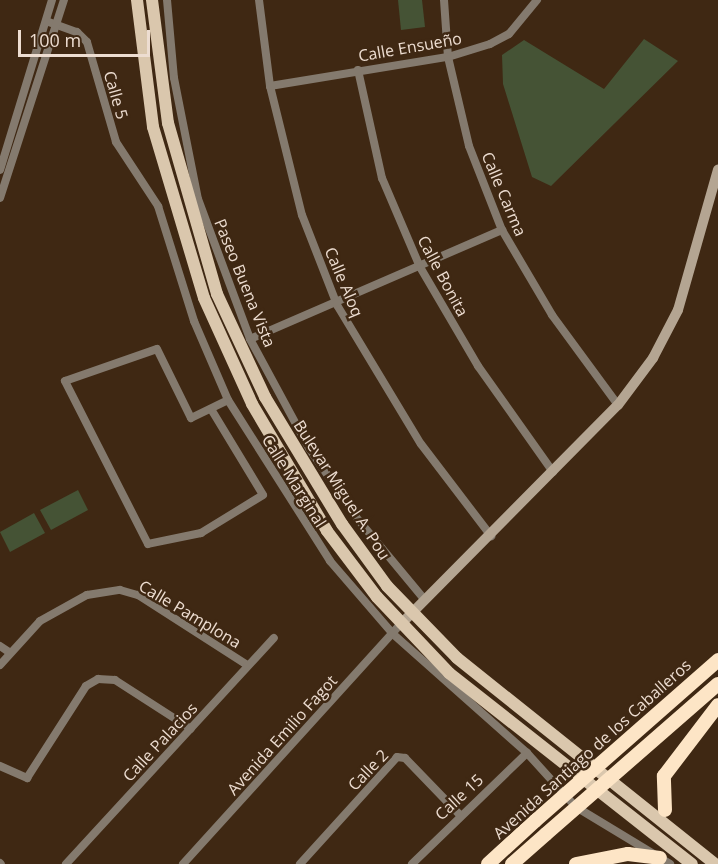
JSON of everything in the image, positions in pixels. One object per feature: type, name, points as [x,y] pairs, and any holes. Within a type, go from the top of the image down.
[{"type":"highway","name":"Avenida Santiago de los Caballeros","points":[[488,864],[718,660]]},
{"type":"highway","name":"Avenida Santiago de los Caballeros","points":[[512,864],[718,684]]},
{"type":"highway","points":[[665,810],[664,777],[716,706]]},
{"type":"highway","points":[[576,864],[628,854],[665,861]]},
{"type":"main road","name":"Bulevar Miguel A. Pou","points":[[137,0],[153,127],[181,231],[220,339],[322,523],[401,624],[511,726],[692,864]]},
{"type":"main road","name":"Bulevar Miguel A. Pou","points":[[152,0],[168,123],[196,234],[226,318],[300,459],[358,550],[412,613],[492,690],[715,864]]},
{"type":"street","points":[[0,170],[52,0]]},
{"type":"street","points":[[0,198],[64,0]]},
{"type":"street","name":"Paseo Buena Vista","points":[[167,0],[174,78],[198,199],[250,339],[309,448],[356,517],[425,600]]},
{"type":"street","name":"Calle Aloq","points":[[259,0],[270,87],[302,215],[337,305],[421,444],[491,536]]},
{"type":"street","name":"Calle Carma","points":[[444,0],[448,57],[469,146],[502,230],[552,315],[618,405]]},
{"type":"street","name":"Calle Ensueño","points":[[270,87],[358,70],[448,57],[509,34],[537,0]]},
{"type":"street","name":"Calle 5","points":[[46,21],[87,42],[116,142],[128,163]]},
{"type":"street","name":"Calle Bonita","points":[[358,70],[382,177],[420,267],[478,366],[553,472]]},
{"type":"street","name":"Calle Marginal","points":[[128,163],[158,206],[194,321],[228,400],[330,561],[393,634],[527,753],[594,822],[665,861]]},
{"type":"street","points":[[401,624],[491,536],[618,405],[674,321],[718,170]]},
{"type":"street","points":[[250,339],[337,305],[502,230]]},
{"type":"street","points":[[211,409],[263,495],[201,532],[148,544],[65,381],[157,349],[190,418],[228,400]]},
{"type":"street","name":"Calle Pamplona","points":[[0,665],[9,652],[40,621],[70,603],[95,592],[120,590],[138,595],[248,665]]},
{"type":"street","name":"Avenida Emilio Fagot","points":[[183,864],[401,624]]},
{"type":"street","name":"Calle Palacios","points":[[66,864],[274,638]]},
{"type":"street","points":[[0,646],[9,652]]},
{"type":"street","points":[[0,766],[27,778],[86,686],[98,679],[115,680],[191,729]]},
{"type":"street","name":"Calle 15","points":[[412,864],[459,814],[527,753]]},
{"type":"street","name":"Calle 2","points":[[300,864],[397,757],[405,758],[459,814]]},
{"type":"green space","points":[[398,0],[422,0],[425,27],[401,30]]},
{"type":"green space","points":[[644,39],[678,61],[551,186],[532,177],[503,84],[502,55],[524,40],[604,89]]},
{"type":"green space","points":[[78,490],[88,510],[51,530],[40,510]]},
{"type":"green space","points":[[34,513],[45,533],[10,552],[0,532]]}]
